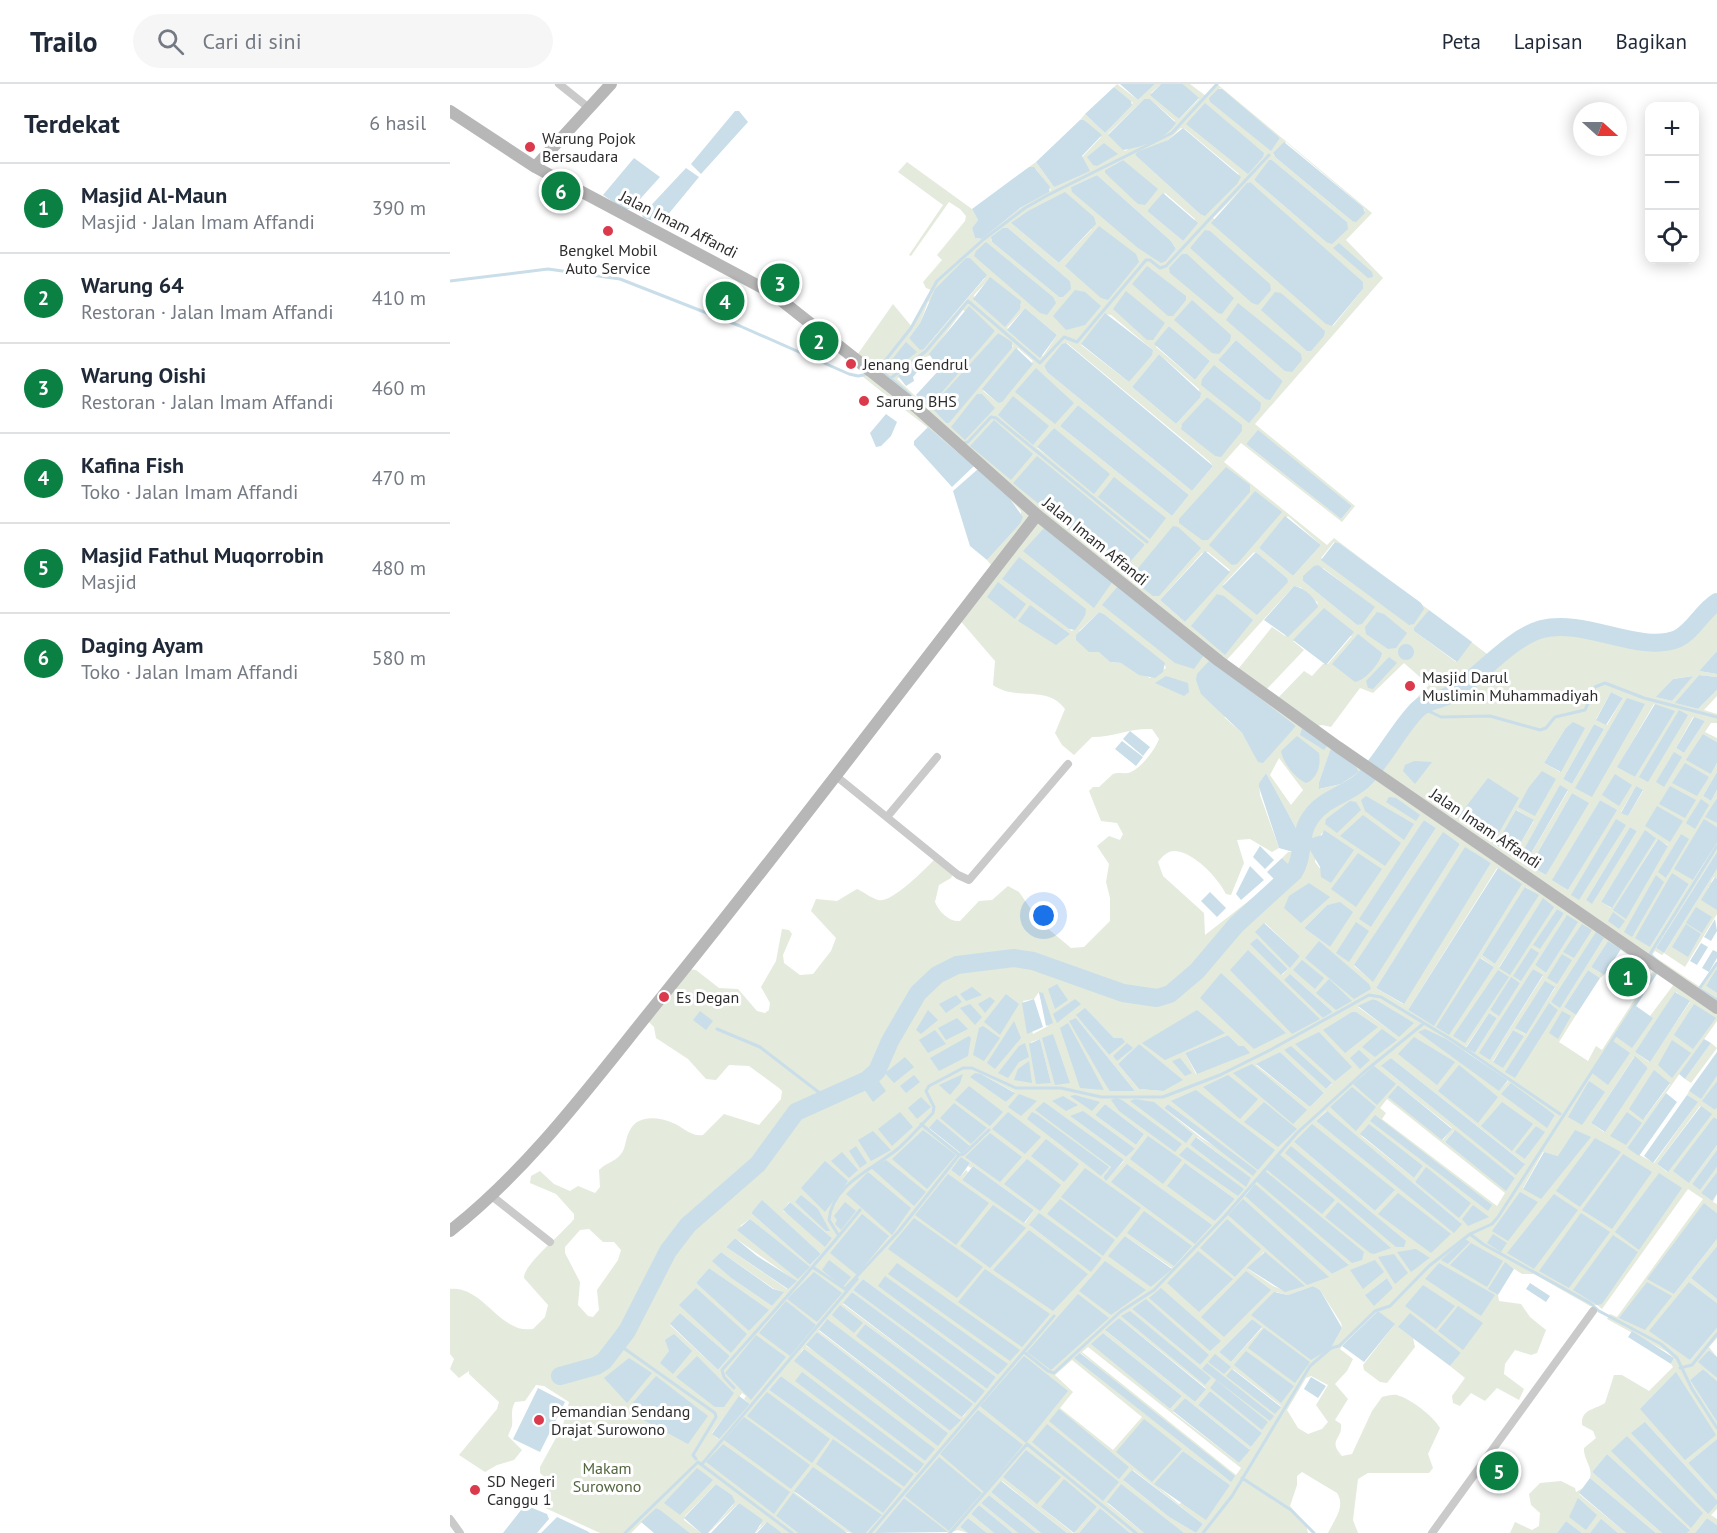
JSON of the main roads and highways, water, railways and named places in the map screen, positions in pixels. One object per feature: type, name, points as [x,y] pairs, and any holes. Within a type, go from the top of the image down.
[{"type":"water","points":[[1120,84],[1155,84],[1138,100]]},
{"type":"water","points":[[1161,84],[1183,84],[1199,98],[1179,119],[1150,95]]},
{"type":"water","points":[[1114,87],[1131,101],[1132,105],[1105,133],[1085,114]]},
{"type":"water","points":[[1218,89],[1222,89],[1280,138],[1271,151],[1210,102],[1209,98]]},
{"type":"water","points":[[1144,99],[1150,99],[1176,123],[1166,134],[1152,142],[1123,150],[1108,135]]},
{"type":"water","points":[[1205,103],[1264,153],[1248,174],[1186,124]]},
{"type":"water","points":[[735,111],[739,111],[748,122],[701,174],[691,164]]},
{"type":"water","points":[[1080,120],[1084,120],[1102,135],[1082,156],[1090,171],[1054,187],[1036,162]]},
{"type":"water","points":[[1183,128],[1241,177],[1237,184],[1205,216],[1135,155],[1137,152],[1168,140]]},
{"type":"water","points":[[1284,142],[1363,207],[1365,213],[1356,222],[1352,221],[1275,157],[1273,153]]},
{"type":"water","points":[[1104,143],[1118,154],[1097,166],[1093,165],[1087,157]]},
{"type":"water","points":[[634,158],[660,177],[632,208],[625,210],[603,195]]},
{"type":"water","points":[[1123,160],[1158,189],[1145,205],[1138,204],[1105,173],[1105,170]]},
{"type":"water","points":[[1269,160],[1272,160],[1347,222],[1348,229],[1332,244],[1326,242],[1254,180]]},
{"type":"water","points":[[1029,167],[1034,167],[1050,187],[1049,192],[1020,208],[982,239],[975,238],[972,228],[978,220],[972,209]]},
{"type":"water","points":[[686,168],[699,177],[661,223],[643,218],[642,215]]},
{"type":"water","points":[[1097,175],[1171,241],[1176,249],[1166,261],[1161,263],[1138,248],[1072,192],[1071,187]]},
{"type":"water","points":[[1250,182],[1363,282],[1363,289],[1332,326],[1326,324],[1211,223]]},
{"type":"water","points":[[1065,192],[1094,217],[1096,224],[1059,263],[1011,223],[1028,211]]},
{"type":"water","points":[[1163,193],[1198,223],[1183,241],[1147,211]]},
{"type":"water","points":[[1099,226],[1136,254],[1139,262],[1108,300],[1101,298],[1065,266]]},
{"type":"water","points":[[1003,228],[1008,228],[1070,281],[1071,289],[1063,297],[1059,297],[992,242],[991,237]]},
{"type":"water","points":[[1205,230],[1210,231],[1270,284],[1271,290],[1258,305],[1252,303],[1190,248]]},
{"type":"water","points":[[986,242],[1053,297],[1056,303],[1047,315],[1040,313],[974,256]]},
{"type":"water","points":[[1339,243],[1372,272],[1373,277],[1368,278],[1333,248]]},
{"type":"water","points":[[1182,254],[1187,254],[1234,298],[1222,314],[1170,273],[1169,268]]},
{"type":"water","points":[[966,258],[970,258],[987,275],[924,349],[920,350],[909,338],[920,323],[935,289]]},
{"type":"water","points":[[1147,266],[1186,296],[1186,300],[1173,316],[1168,316],[1132,284]]},
{"type":"water","points":[[990,277],[1021,301],[1020,309],[1005,327],[973,299]]},
{"type":"water","points":[[1075,290],[1085,292],[1101,306],[1085,325],[1066,330],[1053,316]]},
{"type":"water","points":[[1126,291],[1165,323],[1153,340],[1147,340],[1113,309]]},
{"type":"water","points":[[1275,292],[1281,293],[1325,331],[1324,336],[1311,351],[1307,351],[1261,310]]},
{"type":"water","points":[[1192,300],[1231,335],[1230,341],[1219,354],[1212,353],[1174,320]]},
{"type":"water","points":[[1238,303],[1301,354],[1302,360],[1292,372],[1285,371],[1226,320]]},
{"type":"water","points":[[969,306],[995,331],[930,406],[925,405],[916,395],[940,369],[929,354]]},
{"type":"water","points":[[1025,308],[1057,335],[1040,358],[1007,330]]},
{"type":"water","points":[[1105,313],[1153,350],[1152,355],[1129,382],[1081,344]]},
{"type":"water","points":[[1169,326],[1210,361],[1195,380],[1154,344]]},
{"type":"water","points":[[998,333],[1012,342],[1012,348],[949,423],[946,423],[931,407]]},
{"type":"water","points":[[1236,340],[1283,381],[1270,400],[1265,399],[1218,360]]},
{"type":"water","points":[[906,342],[917,352],[893,371],[889,371],[886,367]]},
{"type":"water","points":[[1066,343],[1213,466],[1192,491],[1047,372],[1044,366],[1062,344]]},
{"type":"water","points":[[1016,348],[1033,364],[1002,402],[998,403],[982,389]]},
{"type":"water","points":[[1159,354],[1201,393],[1200,398],[1176,424],[1132,387]]},
{"type":"water","points":[[921,358],[925,363],[913,377],[914,381],[906,386],[898,376]]},
{"type":"water","points":[[1214,365],[1261,403],[1260,410],[1249,423],[1201,385],[1202,379]]},
{"type":"water","points":[[1036,368],[1074,403],[1055,424],[1015,392]]},
{"type":"water","points":[[977,394],[982,394],[995,408],[965,440],[951,427]]},
{"type":"water","points":[[1013,396],[1049,426],[1033,445],[998,415]]},
{"type":"water","points":[[1207,397],[1242,425],[1242,431],[1221,457],[1215,456],[1181,429],[1182,424]]},
{"type":"water","points":[[1078,405],[1189,495],[1172,516],[1060,426]]},
{"type":"water","points":[[886,414],[897,422],[891,436],[881,446],[876,447],[870,433]]},
{"type":"water","points":[[994,420],[1033,454],[1011,480],[970,446]]},
{"type":"water","points":[[928,427],[974,466],[952,487],[914,445],[914,441]]},
{"type":"water","points":[[1054,428],[1110,474],[1094,494],[1037,447]]},
{"type":"water","points":[[1258,430],[1352,506],[1341,519],[1246,444]]},
{"type":"water","points":[[1037,456],[1145,545],[1122,571],[1013,483]]},
{"type":"water","points":[[1226,467],[1250,485],[1250,492],[1208,540],[1202,540],[1179,523],[1179,519]]},
{"type":"water","points":[[978,469],[1010,499],[1023,517],[1020,524],[987,560],[970,546],[953,491]]},
{"type":"water","points":[[1114,477],[1166,518],[1150,539],[1098,497]]},
{"type":"water","points":[[1255,491],[1282,512],[1237,564],[1232,565],[1209,545]]},
{"type":"water","points":[[1285,516],[1321,545],[1293,576],[1259,548]]},
{"type":"water","points":[[1046,526],[1113,581],[1094,608],[1023,551]]},
{"type":"water","points":[[1173,526],[1178,527],[1201,548],[1159,596],[1153,596],[1130,578]]},
{"type":"water","points":[[1335,542],[1421,603],[1424,609],[1414,624],[1409,625],[1321,560]]},
{"type":"water","points":[[1205,551],[1230,572],[1185,622],[1160,600]]},
{"type":"water","points":[[1256,552],[1287,578],[1288,582],[1257,615],[1222,587]]},
{"type":"water","points":[[1019,557],[1086,609],[1085,616],[1075,630],[1069,629],[1002,579]]},
{"type":"water","points":[[1318,565],[1375,607],[1362,624],[1357,625],[1303,581],[1303,576]]},
{"type":"water","points":[[998,582],[1026,604],[1015,619],[987,597]]},
{"type":"water","points":[[1118,586],[1204,655],[1194,669],[1175,663],[1102,605]]},
{"type":"water","points":[[1294,586],[1309,594],[1318,607],[1288,637],[1264,620]]},
{"type":"water","points":[[1217,594],[1224,596],[1253,620],[1225,655],[1191,626]]},
{"type":"water","points":[[1030,605],[1070,634],[1056,645],[1018,621]]},
{"type":"water","points":[[1324,608],[1354,632],[1326,665],[1293,640]]},
{"type":"water","points":[[1429,610],[1472,642],[1457,662],[1414,631]]},
{"type":"water","points":[[1099,612],[1165,663],[1163,672],[1155,678],[1139,675],[1121,663],[1110,662],[1099,652],[1089,652],[1076,640],[1076,635]]},
{"type":"water","points":[[1377,612],[1384,614],[1407,633],[1396,648],[1388,649],[1366,634],[1365,627]]},
{"type":"water","points":[[1358,634],[1382,653],[1372,670],[1364,678],[1355,682],[1332,664]]},
{"type":"water","points":[[1406,644],[1414,652],[1406,660],[1398,652]]},
{"type":"water","points":[[1717,651],[1717,674],[1699,671]]},
{"type":"water","points":[[1389,657],[1397,663],[1373,689],[1368,688],[1366,681]]},
{"type":"water","points":[[1210,660],[1296,726],[1263,763],[1258,762],[1242,733],[1201,694],[1196,680],[1197,674]]},
{"type":"water","points":[[1699,675],[1717,677],[1717,690],[1698,709],[1675,703]]},
{"type":"water","points":[[1166,676],[1188,683],[1189,692],[1184,696],[1155,683]]},
{"type":"water","points":[[1693,676],[1672,701],[1656,697],[1673,679]]},
{"type":"water","points":[[1611,692],[1623,698],[1606,725],[1596,720]]},
{"type":"water","points":[[1627,698],[1645,704],[1592,797],[1575,788]]},
{"type":"water","points":[[1655,704],[1675,711],[1635,777],[1617,767]]},
{"type":"water","points":[[1679,710],[1688,715],[1648,782],[1639,777]]},
{"type":"water","points":[[1694,717],[1705,721],[1684,753],[1676,748]]},
{"type":"water","points":[[1573,722],[1585,728],[1561,772],[1544,763],[1565,729]]},
{"type":"water","points":[[1594,724],[1604,729],[1572,784],[1563,779]]},
{"type":"water","points":[[1302,728],[1327,746],[1324,750],[1300,735]]},
{"type":"water","points":[[1130,731],[1150,747],[1143,756],[1123,739]]},
{"type":"water","points":[[1703,734],[1717,742],[1717,763],[1711,774],[1686,760]]},
{"type":"water","points":[[1297,736],[1319,753],[1318,771],[1306,783],[1290,770],[1281,751]]},
{"type":"water","points":[[1122,741],[1143,757],[1136,766],[1115,749]]},
{"type":"water","points":[[1331,748],[1356,767],[1359,772],[1341,784],[1319,789],[1319,782]]},
{"type":"water","points":[[1674,752],[1682,757],[1664,787],[1656,782]]},
{"type":"water","points":[[1414,761],[1432,762],[1415,784],[1403,771],[1405,765]]},
{"type":"water","points":[[1685,763],[1709,777],[1697,796],[1672,783]]},
{"type":"water","points":[[1542,771],[1556,779],[1535,816],[1518,807],[1529,787]]},
{"type":"water","points":[[1717,772],[1717,790],[1711,801],[1703,796]]},
{"type":"water","points":[[1266,773],[1297,830],[1298,839],[1293,852],[1279,848],[1259,787]]},
{"type":"water","points":[[1615,774],[1632,785],[1619,806],[1602,795]]},
{"type":"water","points":[[1488,778],[1519,798],[1493,843],[1458,817]]},
{"type":"water","points":[[1560,785],[1568,790],[1526,862],[1519,858]]},
{"type":"water","points":[[1636,786],[1643,790],[1628,816],[1621,813]]},
{"type":"water","points":[[1670,786],[1696,800],[1685,818],[1659,804]]},
{"type":"water","points":[[1572,793],[1589,803],[1546,875],[1530,866]]},
{"type":"water","points":[[1366,796],[1414,824],[1404,840],[1365,811],[1361,800]]},
{"type":"water","points":[[1389,797],[1396,798],[1420,815],[1416,821],[1386,802]]},
{"type":"water","points":[[1717,798],[1717,823],[1705,817]]},
{"type":"water","points":[[1701,799],[1709,805],[1695,829],[1686,823]]},
{"type":"water","points":[[1600,800],[1617,810],[1568,890],[1552,880]]},
{"type":"water","points":[[1350,801],[1356,802],[1361,810],[1337,833],[1325,824],[1326,819]]},
{"type":"water","points":[[1657,806],[1683,821],[1670,842],[1645,826]]},
{"type":"water","points":[[1516,810],[1534,820],[1513,856],[1496,845]]},
{"type":"water","points":[[1363,815],[1401,843],[1385,866],[1340,836]]},
{"type":"water","points":[[1616,819],[1626,825],[1579,900],[1571,895]]},
{"type":"water","points":[[1704,819],[1717,827],[1717,843],[1693,880],[1674,869]]},
{"type":"water","points":[[1424,820],[1436,828],[1371,927],[1359,919]]},
{"type":"water","points":[[1630,827],[1637,831],[1592,904],[1586,900]]},
{"type":"water","points":[[1324,830],[1354,850],[1331,883],[1321,877],[1320,867],[1306,843],[1309,839],[1322,835]]},
{"type":"water","points":[[1645,830],[1656,838],[1612,908],[1601,902]]},
{"type":"water","points":[[1443,832],[1460,844],[1373,982],[1354,965]]},
{"type":"water","points":[[1681,834],[1689,839],[1666,878],[1658,872]]},
{"type":"water","points":[[1658,839],[1668,846],[1626,919],[1613,910]]},
{"type":"water","points":[[1260,846],[1274,860],[1265,869],[1253,857]]},
{"type":"water","points":[[1465,847],[1491,863],[1404,1004],[1376,988]]},
{"type":"water","points":[[1717,852],[1717,869],[1664,953],[1656,948]]},
{"type":"water","points":[[1358,853],[1382,869],[1356,907],[1331,889]]},
{"type":"water","points":[[1282,858],[1292,868],[1275,880],[1267,872]]},
{"type":"water","points":[[1250,866],[1264,880],[1241,900],[1236,894]]},
{"type":"water","points":[[1498,868],[1522,884],[1434,1026],[1408,1010]]},
{"type":"water","points":[[1672,873],[1689,884],[1650,947],[1635,938]]},
{"type":"water","points":[[1656,875],[1664,882],[1632,937],[1624,932]]},
{"type":"water","points":[[1715,877],[1717,879],[1717,910],[1701,900]]},
{"type":"water","points":[[1309,883],[1330,897],[1301,923],[1284,908],[1289,896]]},
{"type":"water","points":[[1525,887],[1539,895],[1495,964],[1482,955]]},
{"type":"water","points":[[1210,892],[1226,908],[1217,917],[1201,901]]},
{"type":"water","points":[[1543,898],[1554,907],[1510,975],[1499,968]]},
{"type":"water","points":[[1340,902],[1353,912],[1330,947],[1304,928],[1327,905]]},
{"type":"water","points":[[1696,907],[1712,917],[1702,933],[1686,923]]},
{"type":"water","points":[[1557,909],[1564,913],[1540,949],[1533,945]]},
{"type":"water","points":[[1613,912],[1625,921],[1619,929],[1608,921]]},
{"type":"water","points":[[1567,915],[1578,922],[1546,973],[1535,965]]},
{"type":"water","points":[[1715,919],[1717,931],[1711,941],[1704,937]]},
{"type":"water","points":[[1356,922],[1369,931],[1349,962],[1336,953]]},
{"type":"water","points":[[1264,923],[1300,956],[1290,968],[1255,932]]},
{"type":"water","points":[[1582,924],[1592,930],[1574,958],[1563,952]]},
{"type":"water","points":[[1686,924],[1701,934],[1688,957],[1672,947]]},
{"type":"water","points":[[1596,932],[1604,938],[1560,1008],[1551,1002]]},
{"type":"water","points":[[1257,938],[1288,969],[1281,975],[1250,944]]},
{"type":"water","points":[[1319,941],[1369,984],[1371,989],[1354,999],[1305,958]]},
{"type":"water","points":[[1608,941],[1621,949],[1604,975],[1591,967]]},
{"type":"water","points":[[1701,943],[1708,947],[1697,965],[1690,961]]},
{"type":"water","points":[[1531,948],[1539,953],[1521,981],[1513,976]]},
{"type":"water","points":[[1248,950],[1320,1019],[1292,1034],[1230,970]]},
{"type":"water","points":[[1713,950],[1717,952],[1717,958],[1709,972],[1702,968]]},
{"type":"water","points":[[1562,954],[1572,960],[1557,984],[1547,978]]},
{"type":"water","points":[[1480,958],[1494,967],[1449,1035],[1436,1027]]},
{"type":"water","points":[[1302,960],[1324,978],[1315,989],[1293,970]]},
{"type":"water","points":[[1533,969],[1543,975],[1490,1060],[1479,1053]]},
{"type":"water","points":[[1498,970],[1509,977],[1465,1043],[1453,1036]]},
{"type":"water","points":[[1588,970],[1600,978],[1576,1015],[1564,1007]]},
{"type":"water","points":[[1717,970],[1717,993],[1706,986]]},
{"type":"water","points":[[1221,973],[1286,1033],[1254,1049],[1200,998]]},
{"type":"water","points":[[1290,974],[1333,1012],[1323,1018],[1284,980]]},
{"type":"water","points":[[1511,977],[1520,983],[1499,1016],[1490,1010]]},
{"type":"water","points":[[1329,979],[1352,1001],[1336,1010],[1316,993]]},
{"type":"water","points":[[1545,981],[1555,987],[1526,1034],[1515,1028]]},
{"type":"water","points":[[1057,984],[1068,1000],[1055,1009],[1048,989]]},
{"type":"water","points":[[972,987],[982,995],[966,1001],[960,994]]},
{"type":"water","points":[[1039,992],[1043,993],[1053,1023],[1046,1026]]},
{"type":"water","points":[[1675,992],[1690,1001],[1650,1062],[1635,1052]]},
{"type":"water","points":[[1006,994],[1019,1004],[1000,1035],[984,1022]]},
{"type":"water","points":[[956,995],[962,1002],[946,1013],[939,1004]]},
{"type":"water","points":[[990,997],[995,1001],[985,1013],[978,1004]]},
{"type":"water","points":[[1034,999],[1043,1027],[1027,1034],[1022,1003]]},
{"type":"water","points":[[1075,999],[1081,1004],[1057,1023],[1053,1014]]},
{"type":"water","points":[[1373,999],[1414,1023],[1399,1037],[1358,1006]]},
{"type":"water","points":[[1549,1003],[1558,1010],[1515,1078],[1505,1072]]},
{"type":"water","points":[[970,1004],[982,1017],[975,1025],[960,1008]]},
{"type":"water","points":[[1694,1004],[1716,1018],[1693,1049],[1674,1035]]},
{"type":"water","points":[[1636,1006],[1653,1018],[1632,1048],[1615,1036]]},
{"type":"water","points":[[1085,1008],[1114,1038],[1122,1038],[1125,1042],[1109,1055],[1076,1015]]},
{"type":"water","points":[[928,1010],[938,1020],[921,1034],[916,1030]]},
{"type":"water","points":[[1197,1010],[1225,1033],[1165,1060],[1142,1043]]},
{"type":"water","points":[[700,1011],[713,1021],[706,1030],[693,1020]]},
{"type":"water","points":[[1562,1011],[1571,1016],[1558,1039],[1549,1033]]},
{"type":"water","points":[[1352,1012],[1356,1012],[1378,1027],[1345,1053],[1323,1030]]},
{"type":"water","points":[[1489,1013],[1497,1018],[1475,1053],[1466,1048]]},
{"type":"water","points":[[957,1018],[968,1029],[946,1040],[938,1028]]},
{"type":"water","points":[[1076,1018],[1135,1091],[1110,1091],[1069,1021]]},
{"type":"water","points":[[1014,1021],[1021,1038],[995,1069],[987,1063]]},
{"type":"water","points":[[1068,1023],[1104,1090],[1080,1088],[1060,1028]]},
{"type":"water","points":[[983,1026],[1000,1038],[984,1061],[973,1055],[979,1028]]},
{"type":"water","points":[[1382,1029],[1397,1040],[1375,1057],[1362,1047]]},
{"type":"water","points":[[1425,1029],[1448,1040],[1508,1080],[1499,1091],[1418,1032]]},
{"type":"water","points":[[935,1030],[946,1044],[928,1053],[919,1040]]},
{"type":"water","points":[[1513,1030],[1524,1036],[1503,1068],[1493,1062]]},
{"type":"water","points":[[1319,1032],[1352,1067],[1335,1081],[1295,1044]]},
{"type":"water","points":[[1053,1034],[1070,1083],[1055,1085],[1042,1038]]},
{"type":"water","points":[[1228,1035],[1250,1053],[1197,1074],[1185,1053]]},
{"type":"water","points":[[969,1036],[971,1038],[968,1056],[939,1071],[930,1058]]},
{"type":"water","points":[[1414,1037],[1455,1062],[1437,1085],[1398,1054]]},
{"type":"water","points":[[1040,1039],[1051,1083],[1036,1084],[1029,1044]]},
{"type":"water","points":[[1704,1039],[1711,1043],[1685,1079],[1679,1074]]},
{"type":"water","points":[[1672,1040],[1691,1053],[1672,1078],[1658,1065]]},
{"type":"water","points":[[1613,1041],[1630,1053],[1608,1085],[1592,1073]]},
{"type":"water","points":[[1025,1043],[1029,1057],[1019,1062],[1008,1078],[998,1073],[1019,1046]]},
{"type":"water","points":[[1127,1043],[1133,1048],[1117,1061],[1113,1056]]},
{"type":"water","points":[[1139,1044],[1183,1080],[1163,1091],[1139,1089],[1118,1064]]},
{"type":"water","points":[[1291,1046],[1332,1083],[1326,1089],[1284,1050]]},
{"type":"water","points":[[1359,1050],[1370,1060],[1360,1069],[1350,1058]]},
{"type":"water","points":[[1280,1052],[1324,1093],[1310,1107],[1256,1064]]},
{"type":"water","points":[[1717,1052],[1717,1076],[1701,1099],[1689,1091]]},
{"type":"water","points":[[1635,1056],[1648,1068],[1605,1132],[1591,1123]]},
{"type":"water","points":[[905,1057],[914,1067],[894,1083],[885,1073]]},
{"type":"water","points":[[1180,1058],[1192,1073],[1185,1076],[1172,1061]]},
{"type":"water","points":[[1391,1058],[1525,1164],[1516,1175],[1381,1066]]},
{"type":"water","points":[[1029,1061],[1032,1083],[1014,1080],[1018,1069]]},
{"type":"water","points":[[1252,1064],[1307,1110],[1293,1124],[1233,1073]]},
{"type":"water","points":[[1459,1065],[1498,1097],[1478,1123],[1438,1091]]},
{"type":"water","points":[[1374,1066],[1396,1084],[1377,1105],[1353,1084]]},
{"type":"water","points":[[1654,1070],[1670,1083],[1643,1120],[1629,1109]]},
{"type":"water","points":[[975,1073],[1015,1093],[1006,1102],[970,1077]]},
{"type":"water","points":[[963,1074],[960,1083],[950,1095],[939,1085]]},
{"type":"water","points":[[914,1075],[920,1082],[906,1093],[900,1086]]},
{"type":"water","points":[[1228,1075],[1258,1099],[1240,1119],[1203,1087]]},
{"type":"water","points":[[878,1080],[886,1091],[873,1102],[864,1089]]},
{"type":"water","points":[[1589,1081],[1605,1092],[1582,1125],[1568,1117]]},
{"type":"water","points":[[1717,1081],[1717,1108],[1715,1110],[1702,1101]]},
{"type":"water","points":[[1511,1083],[1555,1115],[1547,1128],[1501,1094]]},
{"type":"water","points":[[1398,1085],[1452,1129],[1442,1140],[1388,1097]]},
{"type":"water","points":[[969,1086],[1003,1112],[990,1126],[955,1100]]},
{"type":"water","points":[[1352,1087],[1376,1107],[1356,1131],[1330,1107]]},
{"type":"water","points":[[1196,1090],[1275,1150],[1258,1170],[1171,1101]]},
{"type":"water","points":[[1666,1093],[1677,1102],[1639,1156],[1627,1148]]},
{"type":"water","points":[[1019,1094],[1037,1101],[1021,1116],[1008,1107]]},
{"type":"water","points":[[1075,1095],[1100,1102],[1092,1111],[1070,1096]]},
{"type":"water","points":[[1687,1095],[1698,1102],[1653,1163],[1644,1156]]},
{"type":"water","points":[[1063,1096],[1078,1105],[1066,1111],[1052,1101]]},
{"type":"water","points":[[921,1097],[931,1107],[917,1119],[908,1108]]},
{"type":"water","points":[[1116,1098],[1182,1144],[1175,1152],[1119,1111],[1111,1100]]},
{"type":"water","points":[[1135,1099],[1154,1102],[1193,1134],[1186,1143],[1130,1101]]},
{"type":"water","points":[[1044,1102],[1124,1160],[1106,1181],[1103,1177],[1111,1167],[1035,1110]]},
{"type":"water","points":[[1264,1102],[1297,1129],[1278,1147],[1244,1122]]},
{"type":"water","points":[[1502,1102],[1533,1124],[1512,1151],[1481,1126]]},
{"type":"water","points":[[954,1103],[987,1128],[971,1144],[940,1118]]},
{"type":"water","points":[[1105,1104],[1144,1134],[1136,1145],[1095,1115]]},
{"type":"water","points":[[1168,1104],[1257,1171],[1253,1176],[1164,1108]]},
{"type":"water","points":[[1701,1106],[1712,1114],[1668,1172],[1657,1164]]},
{"type":"water","points":[[1083,1111],[1135,1148],[1126,1157],[1070,1116]]},
{"type":"water","points":[[1327,1111],[1462,1224],[1454,1233],[1316,1121]]},
{"type":"water","points":[[900,1112],[913,1127],[892,1146],[878,1129]]},
{"type":"water","points":[[1008,1112],[1041,1137],[1025,1154],[992,1129]]},
{"type":"water","points":[[1032,1112],[1109,1167],[1101,1176],[1027,1119]]},
{"type":"water","points":[[1627,1112],[1642,1123],[1626,1145],[1610,1136]]},
{"type":"water","points":[[1375,1115],[1492,1205],[1488,1211],[1370,1121]]},
{"type":"water","points":[[1714,1117],[1717,1119],[1717,1145],[1689,1183],[1673,1171]]},
{"type":"water","points":[[937,1119],[970,1146],[962,1154],[929,1128]]},
{"type":"water","points":[[1312,1124],[1395,1190],[1375,1211],[1294,1142]]},
{"type":"water","points":[[1369,1124],[1423,1166],[1414,1178],[1360,1134]]},
{"type":"water","points":[[1536,1126],[1545,1132],[1525,1159],[1515,1152]]},
{"type":"water","points":[[923,1130],[956,1155],[927,1189],[892,1159]]},
{"type":"water","points":[[1455,1130],[1515,1178],[1506,1191],[1445,1142]]},
{"type":"water","points":[[1575,1130],[1591,1137],[1541,1199],[1523,1189],[1544,1152],[1558,1156]]},
{"type":"water","points":[[873,1131],[891,1150],[871,1161],[858,1140]]},
{"type":"water","points":[[990,1133],[1022,1157],[1000,1182],[965,1157]]},
{"type":"water","points":[[1148,1136],[1182,1160],[1163,1184],[1130,1159]]},
{"type":"water","points":[[1196,1137],[1251,1178],[1246,1187],[1190,1145]]},
{"type":"water","points":[[1595,1138],[1621,1152],[1580,1207],[1556,1191]]},
{"type":"water","points":[[1046,1139],[1079,1164],[1064,1182],[1031,1156]]},
{"type":"water","points":[[856,1146],[867,1163],[860,1168],[849,1151]]},
{"type":"water","points":[[1291,1146],[1406,1241],[1404,1247],[1396,1247],[1285,1153]]},
{"type":"water","points":[[1187,1147],[1244,1189],[1238,1196],[1179,1155]]},
{"type":"water","points":[[1717,1150],[1717,1167],[1700,1190],[1692,1184]]},
{"type":"water","points":[[842,1152],[858,1170],[849,1178],[831,1161]]},
{"type":"water","points":[[1279,1154],[1335,1200],[1322,1214],[1266,1169]]},
{"type":"water","points":[[1623,1154],[1652,1172],[1612,1229],[1582,1210]]},
{"type":"water","points":[[961,1157],[970,1163],[960,1177],[951,1170]]},
{"type":"water","points":[[1027,1159],[1061,1185],[1040,1211],[1004,1184]]},
{"type":"water","points":[[886,1160],[926,1192],[914,1206],[871,1168]]},
{"type":"water","points":[[825,1161],[848,1181],[825,1212],[801,1188]]},
{"type":"water","points":[[1185,1163],[1235,1199],[1215,1221],[1167,1186]]},
{"type":"water","points":[[1127,1164],[1212,1225],[1195,1244],[1111,1182]]},
{"type":"water","points":[[973,1166],[1034,1210],[1024,1223],[962,1180]]},
{"type":"water","points":[[1426,1167],[1471,1203],[1459,1218],[1415,1182]]},
{"type":"water","points":[[1085,1168],[1141,1208],[1117,1238],[1061,1197]]},
{"type":"water","points":[[1265,1171],[1364,1252],[1362,1260],[1352,1263],[1256,1181]]},
{"type":"water","points":[[868,1172],[911,1208],[892,1235],[846,1194]]},
{"type":"water","points":[[1717,1172],[1717,1194],[1712,1201],[1701,1193]]},
{"type":"water","points":[[1659,1173],[1682,1188],[1639,1250],[1615,1232]]},
{"type":"water","points":[[948,1174],[989,1203],[956,1245],[915,1215]]},
{"type":"water","points":[[1255,1184],[1349,1265],[1332,1274],[1245,1196]]},
{"type":"water","points":[[1520,1192],[1538,1202],[1508,1241],[1492,1231]]},
{"type":"water","points":[[1398,1193],[1451,1234],[1431,1253],[1378,1214]]},
{"type":"water","points":[[1554,1194],[1578,1210],[1534,1269],[1507,1253]]},
{"type":"water","points":[[801,1195],[818,1209],[830,1231],[826,1231],[795,1202]]},
{"type":"water","points":[[1060,1199],[1115,1240],[1103,1256],[1047,1214]]},
{"type":"water","points":[[1243,1199],[1329,1277],[1307,1285],[1228,1215]]},
{"type":"water","points":[[762,1200],[821,1254],[810,1265],[751,1213]]},
{"type":"water","points":[[790,1202],[832,1238],[825,1247],[783,1210]]},
{"type":"water","points":[[845,1202],[856,1211],[841,1230],[835,1224],[837,1220],[834,1216]]},
{"type":"water","points":[[1338,1202],[1391,1248],[1374,1254],[1370,1253],[1325,1217]]},
{"type":"water","points":[[1704,1203],[1717,1213],[1717,1239],[1674,1294],[1647,1279]]},
{"type":"water","points":[[993,1205],[1026,1228],[990,1268],[960,1246]]},
{"type":"water","points":[[1473,1205],[1489,1217],[1468,1226],[1462,1219]]},
{"type":"water","points":[[1144,1211],[1192,1246],[1174,1266],[1127,1233]]},
{"type":"water","points":[[1039,1213],[1102,1258],[1091,1272],[1029,1225]]},
{"type":"water","points":[[1581,1213],[1610,1232],[1569,1288],[1539,1271]]},
{"type":"water","points":[[862,1214],[889,1236],[857,1275],[830,1253]]},
{"type":"water","points":[[914,1218],[983,1267],[957,1298],[888,1249]]},
{"type":"water","points":[[750,1219],[810,1267],[798,1279],[737,1230]]},
{"type":"water","points":[[1227,1219],[1261,1249],[1235,1277],[1200,1248]]},
{"type":"water","points":[[1029,1230],[1088,1274],[1053,1311],[993,1270]]},
{"type":"water","points":[[1493,1234],[1507,1243],[1501,1252],[1487,1243]]},
{"type":"water","points":[[1613,1235],[1638,1252],[1602,1304],[1597,1305],[1573,1290]]},
{"type":"water","points":[[1125,1236],[1172,1269],[1151,1287],[1108,1256]]},
{"type":"water","points":[[735,1238],[757,1256],[797,1281],[788,1289],[726,1247]]},
{"type":"water","points":[[1465,1239],[1470,1242],[1448,1264],[1441,1260]]},
{"type":"water","points":[[1471,1243],[1503,1261],[1487,1287],[1450,1265]]},
{"type":"water","points":[[1717,1246],[1717,1299],[1691,1278]]},
{"type":"water","points":[[1416,1249],[1430,1258],[1411,1272],[1397,1252]]},
{"type":"water","points":[[1198,1251],[1233,1279],[1199,1312],[1167,1283]]},
{"type":"water","points":[[721,1252],[773,1289],[784,1292],[772,1306],[731,1278],[712,1261]]},
{"type":"water","points":[[1265,1252],[1305,1286],[1285,1292],[1247,1268]]},
{"type":"water","points":[[1394,1254],[1408,1273],[1395,1284],[1378,1257]]},
{"type":"water","points":[[829,1260],[851,1277],[843,1287],[822,1270]]},
{"type":"water","points":[[1375,1260],[1384,1272],[1363,1289],[1350,1270]]},
{"type":"water","points":[[1105,1261],[1146,1290],[1111,1315],[1079,1291]]},
{"type":"water","points":[[1505,1262],[1514,1269],[1498,1295],[1488,1289]]},
{"type":"water","points":[[897,1263],[1020,1350],[1010,1361],[888,1274]]},
{"type":"water","points":[[1439,1263],[1495,1295],[1481,1316],[1425,1279]]},
{"type":"water","points":[[709,1268],[769,1310],[749,1331],[696,1283]]},
{"type":"water","points":[[985,1269],[1050,1314],[1022,1347],[958,1302]]},
{"type":"water","points":[[1246,1271],[1271,1290],[1224,1337],[1201,1317]]},
{"type":"water","points":[[814,1272],[842,1293],[817,1322],[787,1299]]},
{"type":"water","points":[[885,1276],[1008,1364],[998,1375],[878,1286]]},
{"type":"water","points":[[1387,1278],[1393,1288],[1374,1306],[1365,1295]]},
{"type":"water","points":[[863,1279],[996,1377],[987,1389],[853,1290]]},
{"type":"water","points":[[1647,1282],[1672,1296],[1645,1330],[1619,1318]]},
{"type":"water","points":[[1689,1282],[1717,1303],[1717,1328],[1690,1360],[1649,1331]]},
{"type":"water","points":[[1530,1283],[1550,1296],[1546,1302],[1526,1289]]},
{"type":"water","points":[[1423,1285],[1455,1306],[1436,1329],[1405,1306]]},
{"type":"water","points":[[1313,1286],[1320,1290],[1342,1328],[1331,1348],[1311,1360],[1251,1315],[1274,1292],[1288,1295]]},
{"type":"water","points":[[696,1288],[747,1334],[731,1353],[679,1305]]},
{"type":"water","points":[[1161,1288],[1221,1341],[1210,1351],[1149,1298]]},
{"type":"water","points":[[852,1292],[985,1391],[975,1403],[843,1303]]},
{"type":"water","points":[[1078,1294],[1109,1318],[1051,1370],[1027,1352]]},
{"type":"water","points":[[1146,1299],[1209,1355],[1200,1365],[1132,1309]]},
{"type":"water","points":[[786,1301],[816,1325],[790,1356],[759,1333]]},
{"type":"water","points":[[840,1305],[863,1323],[854,1333],[832,1315]]},
{"type":"water","points":[[1458,1306],[1483,1323],[1463,1350],[1438,1331]]},
{"type":"water","points":[[1130,1311],[1211,1378],[1205,1385],[1121,1316]]},
{"type":"water","points":[[1378,1311],[1395,1324],[1364,1362],[1342,1346]]},
{"type":"water","points":[[680,1313],[730,1356],[718,1370],[670,1324]]},
{"type":"water","points":[[1410,1313],[1461,1353],[1450,1366],[1398,1327]]},
{"type":"water","points":[[1119,1318],[1206,1389],[1195,1402],[1105,1330]]},
{"type":"water","points":[[827,1319],[961,1420],[950,1431],[819,1330]]},
{"type":"water","points":[[1252,1319],[1262,1327],[1231,1362],[1219,1352]]},
{"type":"water","points":[[865,1324],[973,1404],[962,1417],[856,1336]]},
{"type":"water","points":[[1264,1328],[1310,1362],[1295,1383],[1248,1348]]},
{"type":"water","points":[[1632,1331],[1674,1358],[1671,1364],[1628,1337]]},
{"type":"water","points":[[817,1332],[948,1433],[938,1446],[806,1345]]},
{"type":"water","points":[[1103,1333],[1182,1396],[1170,1409],[1091,1344]]},
{"type":"water","points":[[674,1334],[692,1351],[673,1374],[660,1363],[669,1351],[665,1340]]},
{"type":"water","points":[[756,1335],[786,1357],[751,1400],[725,1373]]},
{"type":"water","points":[[804,1349],[935,1449],[925,1461],[794,1361]]},
{"type":"water","points":[[1709,1350],[1717,1357],[1717,1378],[1698,1362]]},
{"type":"water","points":[[1246,1351],[1294,1386],[1281,1403],[1234,1365]]},
{"type":"water","points":[[1080,1353],[1235,1476],[1231,1482],[1074,1358]]},
{"type":"water","points":[[1215,1354],[1231,1367],[1224,1374],[1208,1362]]},
{"type":"water","points":[[697,1356],[734,1393],[724,1407],[715,1407],[676,1377]]},
{"type":"water","points":[[1024,1356],[1068,1391],[1026,1443],[980,1406]]},
{"type":"water","points":[[629,1358],[652,1373],[627,1403],[604,1378]]},
{"type":"water","points":[[1207,1363],[1274,1416],[1270,1421],[1202,1369]]},
{"type":"water","points":[[1232,1369],[1281,1407],[1275,1414],[1226,1376]]},
{"type":"water","points":[[1703,1369],[1717,1381],[1717,1422],[1690,1380]]},
{"type":"water","points":[[802,1372],[924,1464],[917,1473],[795,1381]]},
{"type":"water","points":[[1676,1372],[1716,1435],[1685,1460],[1640,1409]]},
{"type":"water","points":[[656,1376],[708,1416],[688,1444],[636,1416],[629,1407]]},
{"type":"water","points":[[781,1376],[914,1474],[904,1487],[769,1390]]},
{"type":"water","points":[[1311,1377],[1326,1386],[1318,1398],[1304,1389]]},
{"type":"water","points":[[1216,1380],[1268,1422],[1262,1430],[1210,1388]]},
{"type":"water","name":"Pemandian Sendang Drajat Surowono","points":[[538,1388],[565,1402],[540,1452],[513,1439]]},
{"type":"water","points":[[1210,1391],[1262,1433],[1251,1447],[1198,1405]]},
{"type":"water","points":[[767,1392],[830,1439],[812,1463],[747,1416]]},
{"type":"water","points":[[739,1396],[750,1404],[719,1439],[712,1434]]},
{"type":"water","points":[[1185,1398],[1250,1450],[1239,1463],[1173,1411]]},
{"type":"water","points":[[1059,1409],[1129,1467],[1119,1479],[1049,1421]]},
{"type":"water","points":[[978,1410],[1023,1445],[984,1492],[940,1454]]},
{"type":"water","points":[[744,1417],[810,1465],[791,1489],[724,1440]]},
{"type":"water","points":[[1144,1419],[1182,1449],[1152,1482],[1116,1452]]},
{"type":"water","points":[[1645,1422],[1717,1500],[1717,1504],[1708,1514],[1631,1433]]},
{"type":"water","points":[[1047,1424],[1119,1482],[1103,1501],[1032,1442]]},
{"type":"water","points":[[1627,1436],[1703,1513],[1691,1528],[1611,1451]]},
{"type":"water","points":[[833,1439],[902,1489],[883,1513],[816,1464]]},
{"type":"water","points":[[1717,1439],[1717,1495],[1688,1463]]},
{"type":"water","points":[[723,1444],[790,1492],[774,1514],[706,1462]]},
{"type":"water","points":[[1026,1450],[1061,1477],[1037,1504],[1003,1477]]},
{"type":"water","points":[[1183,1451],[1230,1485],[1206,1520],[1154,1484]]},
{"type":"water","points":[[1607,1454],[1690,1530],[1687,1533],[1662,1533],[1592,1472]]},
{"type":"water","points":[[939,1457],[982,1493],[949,1531],[905,1496]]},
{"type":"water","points":[[813,1467],[882,1515],[866,1533],[852,1533],[794,1491]]},
{"type":"water","points":[[697,1468],[713,1480],[680,1515],[664,1503]]},
{"type":"water","points":[[1132,1470],[1203,1524],[1196,1533],[1169,1517],[1123,1480]]},
{"type":"water","points":[[1590,1478],[1656,1533],[1626,1533],[1579,1493]]},
{"type":"water","points":[[1064,1479],[1097,1507],[1074,1533],[1041,1507]]},
{"type":"water","points":[[1001,1481],[1067,1533],[1041,1533],[991,1492]]},
{"type":"water","points":[[716,1484],[732,1495],[735,1502],[708,1533],[701,1533],[684,1518]]},
{"type":"water","points":[[1121,1484],[1184,1533],[1144,1533],[1107,1502]]},
{"type":"water","points":[[793,1493],[847,1533],[798,1533],[776,1516]]},
{"type":"water","points":[[989,1495],[1036,1533],[1018,1533],[981,1503]]},
{"type":"water","points":[[904,1498],[948,1532],[875,1533]]},
{"type":"water","points":[[1578,1498],[1597,1515],[1586,1530],[1569,1517]]},
{"type":"water","points":[[739,1503],[763,1520],[755,1533],[711,1533]]},
{"type":"water","points":[[525,1505],[547,1514],[549,1519],[537,1533],[503,1533]]},
{"type":"water","points":[[979,1505],[1013,1533],[994,1533],[971,1514]]},
{"type":"water","points":[[656,1508],[690,1533],[654,1533],[641,1522]]},
{"type":"water","points":[[1100,1508],[1130,1533],[1079,1533]]},
{"type":"water","points":[[557,1517],[587,1531],[590,1533],[541,1533]]},
{"type":"water","points":[[968,1518],[987,1533],[968,1533],[960,1527]]},
{"type":"water","points":[[1707,1518],[1717,1525],[1717,1533],[1695,1533]]},
{"type":"water","points":[[1601,1519],[1618,1533],[1590,1533]]},
{"type":"water","points":[[1566,1521],[1582,1533],[1557,1533]]},
{"type":"water","points":[[767,1522],[782,1533],[757,1533]]},
{"type":"waterway","points":[[877,371],[911,328],[937,281],[984,239],[1025,208],[1048,195],[1172,133],[1217,84]]},
{"type":"waterway","points":[[891,378],[926,351],[968,301],[1040,363],[1064,337],[1077,342],[1146,260],[1150,260],[1160,268],[1166,266],[1269,155]]},
{"type":"waterway","points":[[450,281],[548,269],[620,279],[740,326],[849,374],[858,376],[868,374]]},
{"type":"waterway","points":[[879,369],[910,395]]},
{"type":"waterway","points":[[964,443],[968,442],[991,417],[996,418],[1147,542]]},
{"type":"waterway","points":[[560,1376],[596,1366],[604,1361],[627,1331],[668,1251],[688,1225],[758,1164],[796,1112],[867,1080],[877,1071],[890,1041],[918,993],[937,975],[957,965],[1014,958],[1033,961],[1123,993],[1157,998],[1170,994],[1197,971],[1236,925],[1294,872],[1299,859],[1304,830],[1311,817],[1322,805],[1362,781],[1403,726],[1422,706],[1454,693],[1508,648],[1531,633],[1542,629],[1576,628],[1629,640],[1662,642],[1683,636],[1717,602]]},
{"type":"waterway","points":[[1420,707],[1441,717],[1490,716],[1540,730],[1546,728],[1555,717],[1585,710],[1595,687],[1605,683],[1644,698],[1717,717]]},
{"type":"waterway","points":[[1660,964],[1650,954],[1717,846]]},
{"type":"waterway","points":[[1699,989],[1717,963]]},
{"type":"waterway","points":[[1203,1533],[1232,1496],[1310,1366],[1331,1348],[1339,1346],[1375,1311],[1390,1306],[1429,1266],[1470,1234],[1492,1224],[1498,1217],[1657,971]]},
{"type":"waterway","points":[[1701,990],[1717,1000]]},
{"type":"waterway","points":[[839,1236],[829,1220],[838,1196],[846,1186],[900,1147],[933,1113],[934,1107],[926,1091],[929,1086],[963,1068],[972,1068],[1016,1088],[1061,1088],[1101,1097],[1163,1097],[1220,1075],[1369,995],[1381,997],[1452,1040],[1560,1114]]},
{"type":"waterway","points":[[1024,1352],[1048,1371],[1054,1373],[1120,1312],[1154,1290],[1225,1216],[1297,1133],[1364,1072],[1423,1024]]},
{"type":"waterway","points":[[717,1029],[760,1047],[825,1097]]},
{"type":"waterway","points":[[921,1124],[959,1155]]},
{"type":"waterway","points":[[814,1268],[845,1289],[899,1231],[959,1155],[964,1154],[989,1130]]},
{"type":"waterway","points":[[734,1388],[724,1377],[722,1370],[860,1210]]},
{"type":"waterway","points":[[1470,1234],[1483,1244],[1590,1303],[1599,1311],[1661,1344],[1677,1358],[1692,1389],[1717,1428]]},
{"type":"waterway","points":[[702,1464],[857,1279]]},
{"type":"waterway","points":[[870,1533],[1054,1316]]},
{"type":"waterway","points":[[1680,1368],[1692,1365],[1717,1334]]},
{"type":"waterway","points":[[618,1344],[715,1413],[716,1417],[693,1455],[696,1459]]},
{"type":"waterway","points":[[950,1533],[1027,1444],[1136,1533]]},
{"type":"waterway","points":[[625,1533],[698,1462],[792,1533]]},
{"type":"waterway","points":[[1242,1478],[1291,1510],[1314,1533]]},
{"type":"place","name":"Warung Pojok Bersaudara","points":[[530,147]]},
{"type":"place","name":"Daging Ayam","points":[[561,191]]},
{"type":"place","name":"Bengkel Mobil Auto Service","points":[[608,231]]},
{"type":"place","name":"Warung Oishi","points":[[780,283]]},
{"type":"place","name":"Kafina Fish","points":[[725,301]]},
{"type":"place","name":"Warung 64","points":[[819,341]]},
{"type":"place","name":"Jenang Gendrul","points":[[851,364]]},
{"type":"place","name":"Sarung BHS","points":[[864,401]]},
{"type":"place","name":"Masjid Darul Muslimin Muhammadiyah","points":[[1410,686]]},
{"type":"place","name":"Masjid Al-Maun","points":[[1628,977]]},
{"type":"place","name":"Es Degan","points":[[664,997]]},
{"type":"place","name":"Pemandian Sendang Drajat Surowono","points":[[539,1420]]},
{"type":"place","name":"Masjid Fathul Muqorrobin","points":[[1499,1471]]},
{"type":"place","name":"SD Negeri Canggu 1","points":[[475,1490]]},
{"type":"park label","name":"Makam Surowono","points":[[607,1477]]}]
